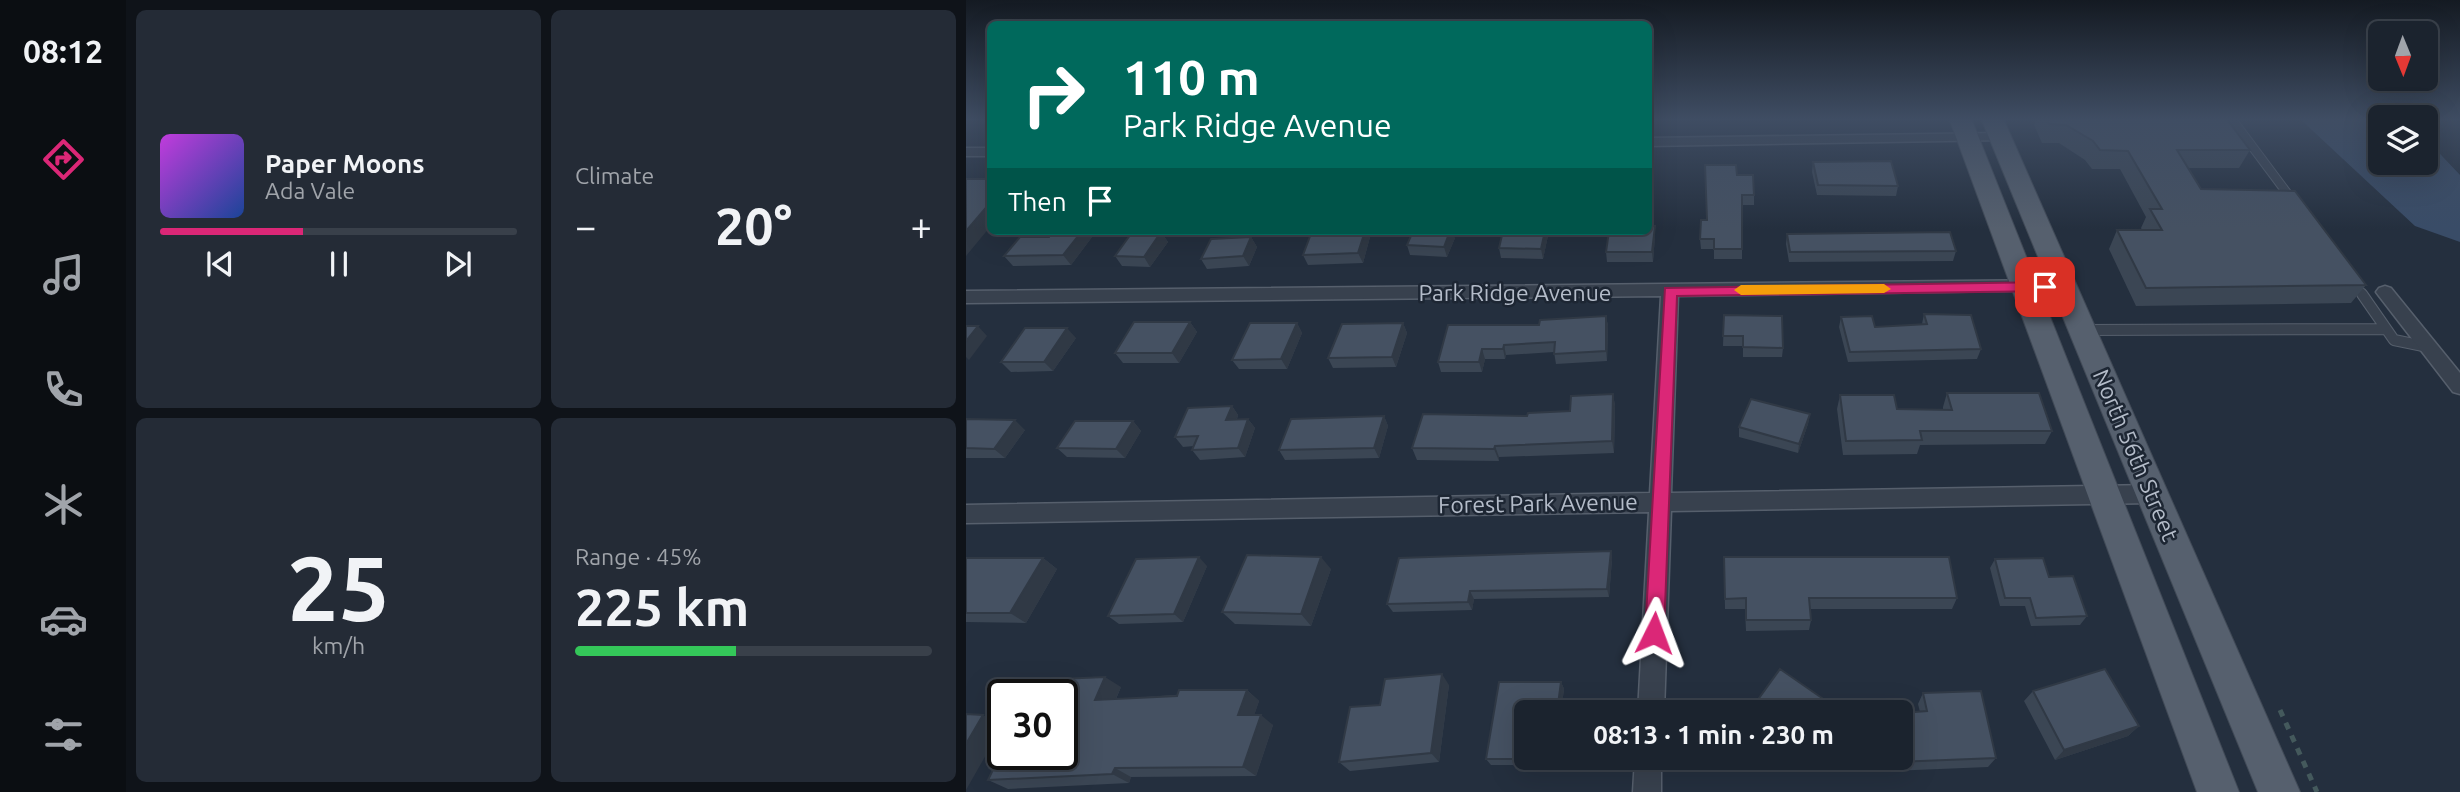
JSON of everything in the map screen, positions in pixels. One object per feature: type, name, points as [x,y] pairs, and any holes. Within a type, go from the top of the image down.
[{"type":"main road","name":"North 56th Street","points":[[1974,155],[2218,792]]},
{"type":"main road","name":"North 56th Street","points":[[2008,155],[2279,792]]},
{"type":"street","name":"Park Ridge Avenue","points":[[966,297],[2065,286]]},
{"type":"street","points":[[1652,700],[1670,291]]},
{"type":"street","points":[[2385,292],[2460,387]]},
{"type":"street","name":"Forest Park Avenue","points":[[966,514],[1661,500],[2152,494]]},
{"type":"street","points":[[1647,792],[1648,770]]},
{"type":"lane","points":[[2259,155],[2298,208]]},
{"type":"lane","points":[[2348,275],[2394,340],[2428,346]]},
{"type":"lane","points":[[2083,330],[2384,329]]},
{"type":"water","points":[[2339,155],[2368,155],[2368,175],[2438,175],[2438,155],[2441,155],[2460,175],[2460,242],[2415,226]]},
{"type":"building","points":[[2130,155],[2180,155],[2201,189],[2295,191],[2366,285],[2146,288],[2117,230],[2162,230],[2150,209],[2162,209]]},
{"type":"building","points":[[1891,161],[1898,186],[1818,185],[1813,162]]},
{"type":"building","points":[[1705,165],[1736,165],[1737,175],[1753,175],[1754,195],[1742,195],[1742,249],[1714,249],[1714,239],[1700,239],[1701,220],[1707,220]]},
{"type":"building","points":[[966,179],[987,179],[987,206],[966,231]]},
{"type":"building","points":[[1652,226],[1655,226],[1652,252],[1606,252],[1608,235],[1652,235]]},
{"type":"building","points":[[1950,232],[1956,251],[1790,252],[1787,234]]},
{"type":"building","points":[[1079,235],[1063,255],[1004,256],[1020,237]]},
{"type":"building","points":[[1130,235],[1159,235],[1144,257],[1115,256]]},
{"type":"building","points":[[1310,235],[1364,235],[1358,253],[1303,255]]},
{"type":"building","points":[[1411,235],[1448,235],[1444,247],[1407,245]]},
{"type":"building","points":[[1502,235],[1544,235],[1541,249],[1499,248]]},
{"type":"building","points":[[1251,237],[1243,256],[1201,259],[1211,239]]},
{"type":"building","points":[[1924,314],[1971,315],[1981,349],[1850,352],[1841,317],[1872,316],[1875,327],[1927,324]]},
{"type":"building","points":[[1724,315],[1782,316],[1783,348],[1743,347],[1743,336],[1723,336]]},
{"type":"building","points":[[1606,316],[1606,351],[1554,354],[1555,342],[1504,345],[1503,349],[1482,349],[1479,362],[1438,362],[1448,325],[1539,325],[1540,320]]},
{"type":"building","points":[[1134,322],[1190,322],[1172,353],[1115,353]]},
{"type":"building","points":[[1250,323],[1297,323],[1281,359],[1232,360]]},
{"type":"building","points":[[1403,323],[1392,357],[1328,358],[1342,324]]},
{"type":"building","points":[[966,326],[978,326],[966,341]]},
{"type":"building","points":[[1025,328],[1067,328],[1044,362],[1001,362]]},
{"type":"building","points":[[1947,393],[2039,393],[2052,431],[1920,431],[1922,440],[1846,441],[1840,395],[1894,395],[1897,409],[1952,410]]},
{"type":"building","points":[[1613,394],[1612,441],[1495,446],[1494,449],[1412,448],[1423,414],[1527,416],[1528,413],[1570,411],[1571,396]]},
{"type":"building","points":[[1751,399],[1810,414],[1799,444],[1739,427]]},
{"type":"building","points":[[1232,406],[1226,420],[1248,419],[1238,448],[1192,450],[1198,436],[1175,437],[1188,408]]},
{"type":"building","points":[[1384,416],[1374,448],[1279,450],[1291,419]]},
{"type":"building","points":[[966,419],[1015,420],[994,449],[966,448]]},
{"type":"building","points":[[1075,421],[1133,421],[1116,449],[1057,448]]},
{"type":"building","points":[[1611,551],[1607,589],[1470,591],[1468,602],[1387,604],[1399,558]]},
{"type":"building","points":[[1247,555],[1321,557],[1301,614],[1222,612]]},
{"type":"building","points":[[1199,557],[1174,614],[1108,616],[1136,559]]},
{"type":"building","points":[[1724,557],[1949,557],[1957,598],[1809,598],[1811,620],[1746,620],[1746,598],[1725,599]]},
{"type":"building","points":[[966,558],[1043,558],[1010,613],[966,613]]},
{"type":"building","points":[[2043,558],[2049,577],[2073,576],[2087,616],[2036,618],[2030,598],[2005,598],[1995,559]]},
{"type":"building","points":[[1780,669],[1825,700],[1758,700]]},
{"type":"building","points":[[2105,669],[2139,726],[2064,750],[2033,691]]},
{"type":"building","points":[[1442,674],[1431,753],[1339,762],[1350,707],[1380,705],[1385,679]]},
{"type":"building","points":[[1105,677],[1095,700],[1177,696],[1179,690],[1247,690],[1238,715],[1261,715],[1243,767],[1115,768],[1112,774],[988,780],[993,770],[1078,770],[1078,679],[1059,679]]},
{"type":"building","points":[[1499,682],[1561,682],[1559,700],[1514,700],[1514,759],[1486,759]]},
{"type":"building","points":[[1981,691],[1996,758],[1913,761],[1913,712],[1927,711],[1923,693]]},
{"type":"building","points":[[966,714],[983,715],[966,744]]},
{"type":"slow traffic","points":[[1741,290],[1884,289]]},
{"type":"route","points":[[1654,633],[1670,291],[2045,287]]}]
